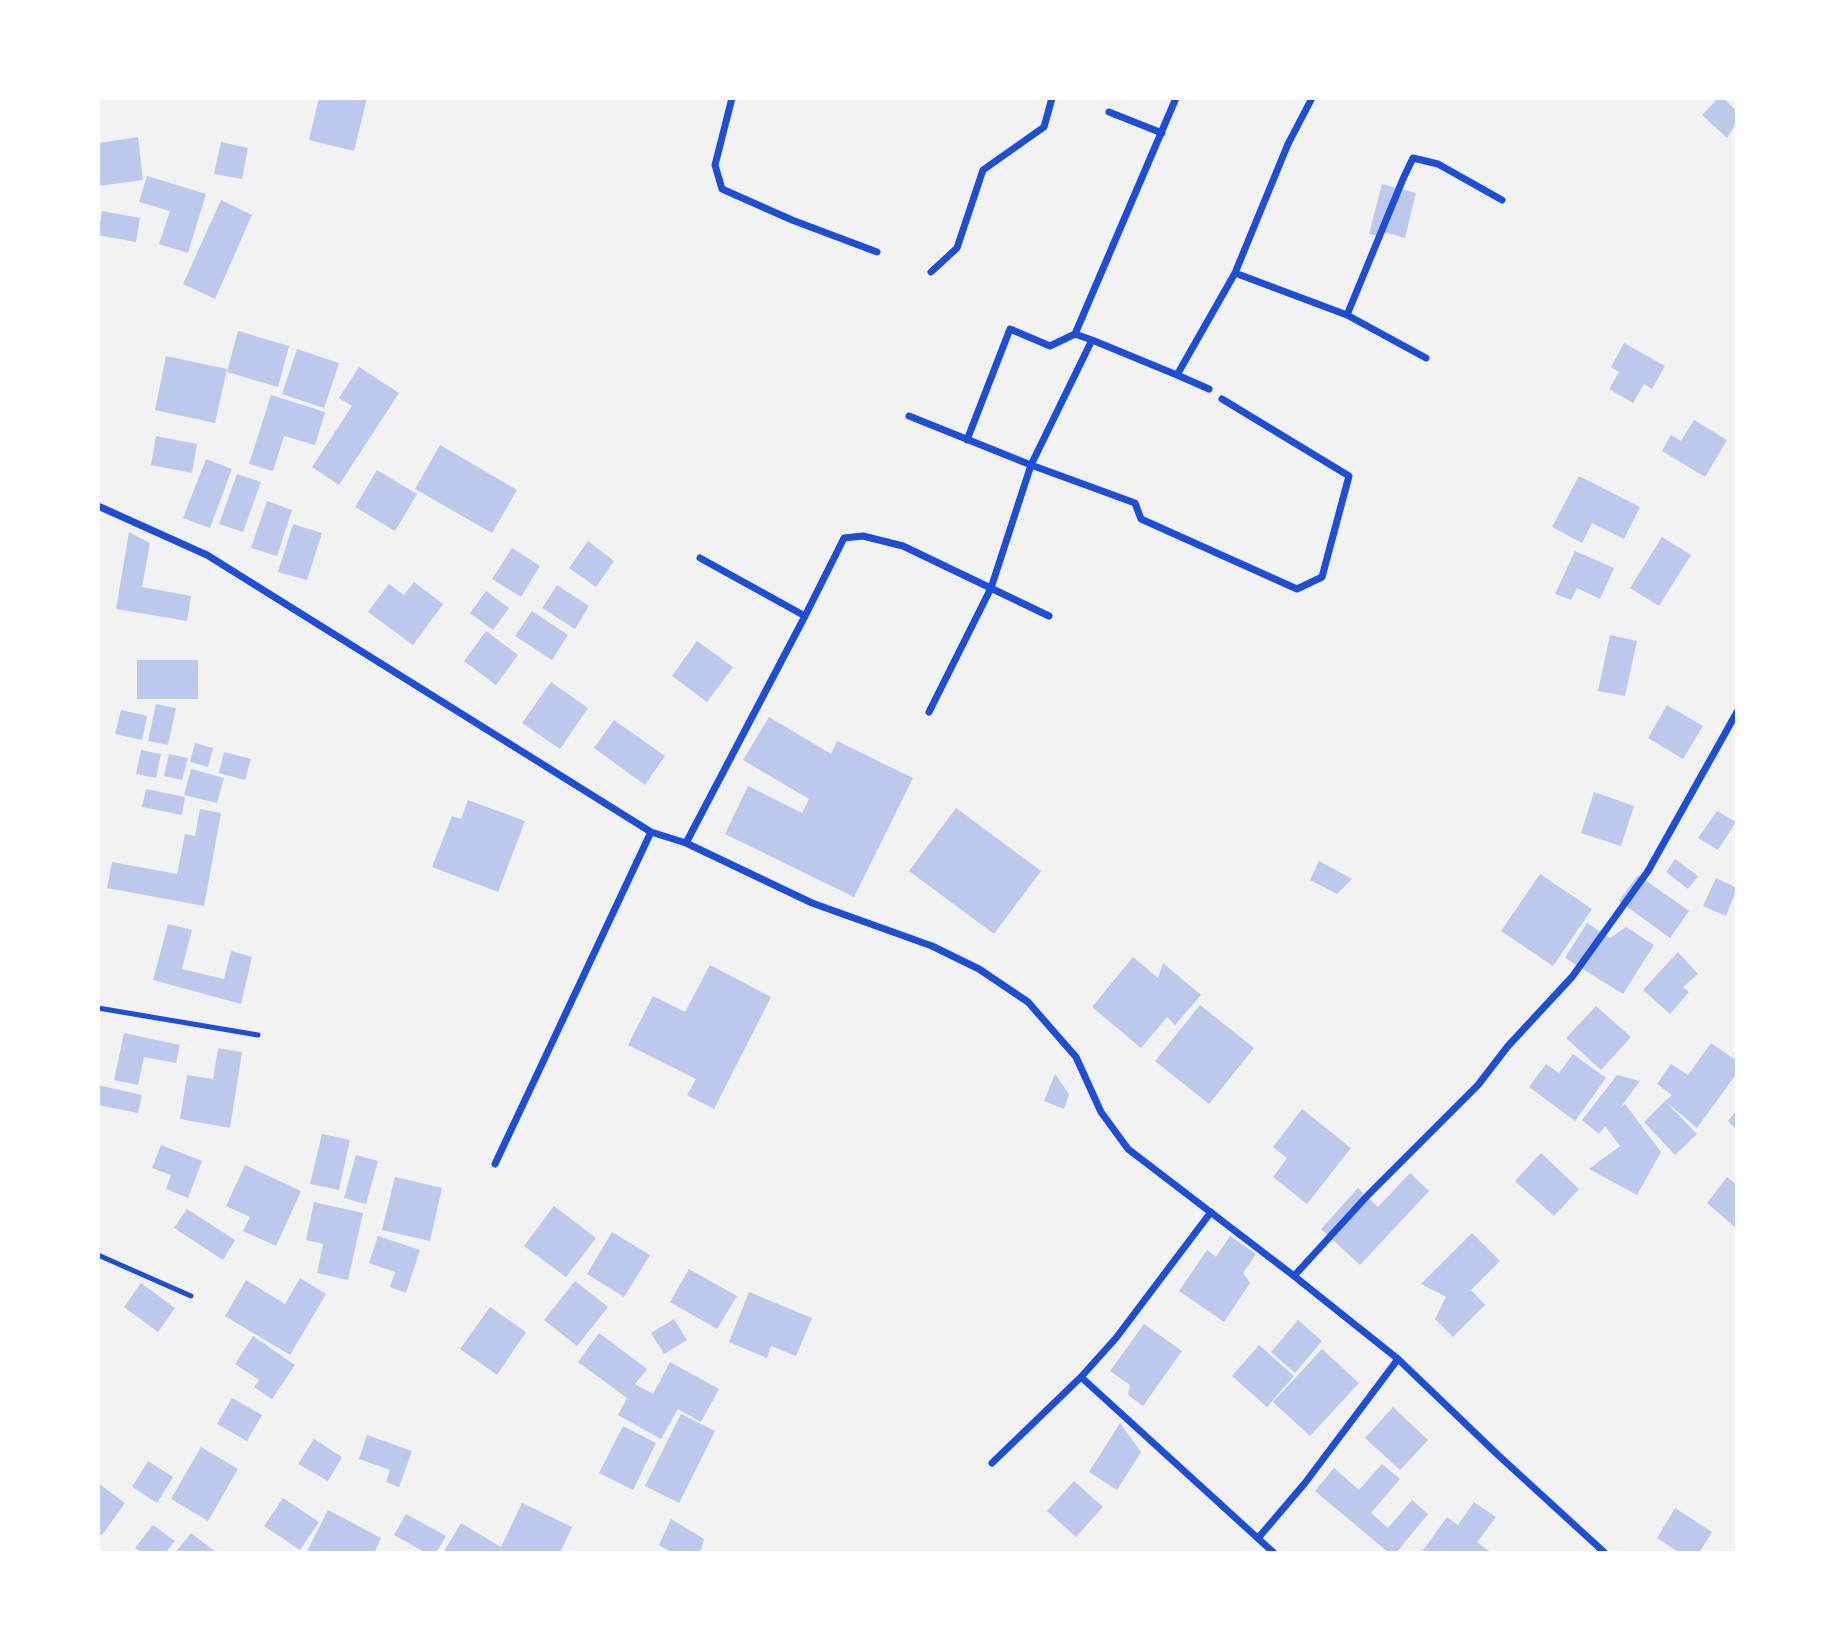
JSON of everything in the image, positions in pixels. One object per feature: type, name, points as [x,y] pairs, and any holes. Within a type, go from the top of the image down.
[{"type":"street","points":[[732,98],[715,165],[722,189],[792,220],[877,252]]},
{"type":"street","points":[[931,272],[957,248],[983,170],[1044,127],[1052,98]]},
{"type":"street","points":[[967,440],[1010,329],[1050,346],[1075,334],[1176,98]]},
{"type":"street","points":[[1177,375],[1235,273],[1288,145],[1312,98]]},
{"type":"street","points":[[1109,112],[1162,133]]},
{"type":"street","points":[[1347,315],[1413,158],[1438,164],[1502,200]]},
{"type":"street","points":[[1235,273],[1347,315],[1426,358]]},
{"type":"street","points":[[1075,334],[1209,389]]},
{"type":"street","points":[[929,712],[991,588],[1031,465],[1091,340]]},
{"type":"street","points":[[909,416],[1135,503],[1141,519],[1297,589],[1322,577],[1349,476],[1222,399]]},
{"type":"street","points":[[98,506],[207,555],[651,832],[686,843],[812,903],[932,946],[979,969],[1028,1002],[1076,1057],[1101,1112],[1128,1149],[1398,1359],[1605,1553]]},
{"type":"street","points":[[686,843],[844,538],[863,536],[903,546],[1049,616]]},
{"type":"street","points":[[700,558],[805,616]]},
{"type":"street","points":[[1294,1276],[1368,1195],[1478,1085],[1508,1046],[1572,977],[1648,871],[1737,712]]},
{"type":"street","points":[[495,1164],[651,832]]},
{"type":"street","points":[[992,1464],[1081,1377],[1116,1338],[1211,1212]]},
{"type":"street","points":[[1259,1537],[1305,1483],[1398,1359]]},
{"type":"street","points":[[1081,1377],[1274,1553]]},
{"type":"lane","points":[[98,1009],[258,1035]]},
{"type":"lane","points":[[98,1255],[191,1296]]},
{"type":"building","points":[[319,98],[367,98],[354,151],[309,140]]},
{"type":"building","points":[[1718,98],[1723,98],[1737,111],[1737,122],[1727,138],[1702,115]]},
{"type":"building","points":[[138,137],[143,180],[98,186],[98,143]]},
{"type":"building","points":[[221,142],[248,148],[242,179],[214,174]]},
{"type":"building","points":[[147,176],[206,194],[188,253],[159,244],[170,211],[139,202]]},
{"type":"building","points":[[1382,184],[1416,193],[1405,238],[1383,232],[1382,237],[1369,234]]},
{"type":"building","points":[[221,200],[252,215],[215,299],[183,284]]},
{"type":"building","points":[[102,211],[140,218],[136,242],[98,235]]},
{"type":"building","points":[[238,331],[289,346],[278,387],[227,372]]},
{"type":"building","points":[[1624,343],[1665,366],[1652,389],[1644,384],[1633,403],[1609,389],[1619,372],[1611,367]]},
{"type":"building","points":[[297,349],[339,363],[324,408],[282,394]]},
{"type":"building","points":[[166,356],[227,369],[215,423],[155,410]]},
{"type":"building","points":[[359,367],[399,393],[339,485],[312,467],[352,406],[339,398]]},
{"type":"building","points":[[271,395],[325,412],[315,445],[284,436],[273,471],[249,464]]},
{"type":"building","points":[[1694,420],[1727,440],[1705,477],[1662,451],[1671,435],[1681,441]]},
{"type":"building","points":[[156,436],[197,444],[192,473],[151,465]]},
{"type":"building","points":[[440,445],[517,490],[492,533],[415,489]]},
{"type":"building","points":[[206,459],[232,469],[210,528],[183,518]]},
{"type":"building","points":[[377,470],[417,494],[395,531],[355,507]]},
{"type":"building","points":[[237,474],[261,482],[243,532],[219,524]]},
{"type":"building","points":[[1579,476],[1640,507],[1624,539],[1592,523],[1582,543],[1552,527]]},
{"type":"building","points":[[267,501],[292,510],[277,556],[251,548]]},
{"type":"building","points":[[293,524],[322,533],[307,580],[278,572]]},
{"type":"building","points":[[129,532],[150,543],[142,587],[191,596],[187,621],[116,609]]},
{"type":"building","points":[[1662,537],[1691,555],[1659,606],[1630,588]]},
{"type":"building","points":[[588,541],[614,561],[596,587],[569,568]]},
{"type":"building","points":[[512,548],[540,566],[521,597],[492,579]]},
{"type":"building","points":[[1575,551],[1614,568],[1600,599],[1577,588],[1571,600],[1555,594]]},
{"type":"building","points":[[414,582],[443,604],[413,645],[368,612],[389,584],[404,595]]},
{"type":"building","points":[[557,585],[589,606],[575,629],[542,608]]},
{"type":"building","points":[[486,591],[509,608],[493,630],[470,613]]},
{"type":"building","points":[[532,611],[568,635],[552,660],[515,636]]},
{"type":"building","points":[[486,631],[518,655],[496,685],[464,661]]},
{"type":"building","points":[[1610,635],[1637,641],[1625,696],[1598,691]]},
{"type":"building","points":[[697,641],[733,667],[707,702],[672,676]]},
{"type":"building","points":[[137,660],[198,660],[198,699],[137,699]]},
{"type":"building","points":[[551,682],[588,708],[560,749],[522,723]]},
{"type":"building","points":[[156,704],[176,708],[168,745],[148,741]]},
{"type":"building","points":[[1667,705],[1703,726],[1683,759],[1648,738]]},
{"type":"building","points":[[121,710],[147,716],[142,740],[115,734]]},
{"type":"building","points":[[769,717],[831,754],[837,741],[913,778],[854,897],[725,834],[748,786],[802,813],[809,799],[743,760]]},
{"type":"building","points":[[614,720],[665,756],[645,785],[594,748]]},
{"type":"building","points":[[195,743],[213,748],[208,767],[190,762]]},
{"type":"building","points":[[141,750],[161,754],[156,778],[136,774]]},
{"type":"building","points":[[224,752],[251,759],[245,780],[219,773]]},
{"type":"building","points":[[169,754],[188,758],[182,780],[164,776]]},
{"type":"building","points":[[191,769],[224,778],[217,803],[184,795]]},
{"type":"building","points":[[146,789],[185,797],[182,815],[142,807]]},
{"type":"building","points":[[1594,792],[1634,806],[1621,846],[1581,833]]},
{"type":"building","points":[[468,800],[525,821],[498,892],[432,867],[452,816],[461,819]]},
{"type":"building","points":[[956,808],[1041,871],[994,934],[909,871]]},
{"type":"building","points":[[200,809],[221,813],[204,906],[107,888],[112,862],[177,874],[185,834],[195,836]]},
{"type":"building","points":[[1717,811],[1736,822],[1718,850],[1698,838]]},
{"type":"building","points":[[1675,859],[1698,876],[1688,889],[1666,872]]},
{"type":"building","points":[[1319,861],[1352,879],[1337,894],[1310,880]]},
{"type":"building","points":[[1540,874],[1592,909],[1553,966],[1501,931]]},
{"type":"building","points":[[1638,875],[1689,911],[1670,938],[1619,901]]},
{"type":"building","points":[[1716,878],[1737,888],[1726,916],[1703,906]]},
{"type":"building","points":[[1587,923],[1610,938],[1626,927],[1654,945],[1623,994],[1565,958]]},
{"type":"building","points":[[168,924],[192,930],[182,969],[224,979],[231,951],[252,957],[241,1004],[153,980]]},
{"type":"building","points":[[1678,952],[1698,974],[1683,987],[1689,992],[1670,1014],[1643,990]]},
{"type":"building","points":[[1133,957],[1158,978],[1163,963],[1201,995],[1175,1025],[1167,1017],[1141,1048],[1092,1007]]},
{"type":"building","points":[[710,965],[771,997],[714,1109],[687,1095],[696,1079],[628,1045],[653,996],[685,1012]]},
{"type":"building","points":[[1200,1005],[1254,1048],[1209,1104],[1155,1061]]},
{"type":"building","points":[[1596,1006],[1631,1037],[1601,1070],[1566,1038]]},
{"type":"building","points":[[124,1033],[180,1045],[176,1063],[144,1057],[138,1085],[114,1080]]},
{"type":"building","points":[[1711,1043],[1737,1061],[1737,1073],[1697,1128],[1665,1101],[1672,1095],[1657,1084],[1671,1064],[1688,1075]]},
{"type":"building","points":[[218,1048],[242,1052],[230,1128],[180,1119],[187,1075],[213,1079]]},
{"type":"building","points":[[1573,1054],[1606,1078],[1575,1121],[1529,1087],[1546,1064],[1559,1073]]},
{"type":"building","points":[[1055,1074],[1069,1094],[1064,1109],[1044,1101]]},
{"type":"building","points":[[1617,1075],[1640,1081],[1620,1108],[1625,1104],[1661,1152],[1637,1195],[1589,1169],[1620,1146],[1605,1126],[1599,1134],[1582,1120]]},
{"type":"building","points":[[98,1085],[142,1095],[138,1113],[98,1105]]},
{"type":"building","points":[[1665,1101],[1697,1134],[1675,1155],[1644,1122]]},
{"type":"building","points":[[1302,1109],[1351,1148],[1307,1204],[1273,1177],[1287,1158],[1273,1147]]},
{"type":"building","points":[[1737,1109],[1737,1130],[1728,1121]]},
{"type":"building","points":[[322,1134],[350,1140],[339,1190],[310,1184]]},
{"type":"building","points":[[161,1145],[202,1161],[188,1198],[166,1189],[171,1175],[152,1168]]},
{"type":"building","points":[[1541,1153],[1579,1189],[1554,1216],[1515,1181]]},
{"type":"building","points":[[356,1155],[378,1161],[366,1204],[344,1198]]},
{"type":"building","points":[[245,1165],[301,1191],[276,1246],[243,1231],[250,1217],[226,1206]]},
{"type":"building","points":[[1410,1173],[1429,1191],[1360,1265],[1321,1229],[1358,1188],[1378,1207]]},
{"type":"building","points":[[395,1177],[442,1188],[430,1241],[382,1230]]},
{"type":"building","points":[[1727,1177],[1737,1185],[1737,1229],[1707,1203]]},
{"type":"building","points":[[314,1202],[363,1213],[348,1280],[317,1273],[323,1244],[306,1240]]},
{"type":"building","points":[[554,1206],[596,1238],[566,1277],[524,1246]]},
{"type":"building","points":[[187,1209],[235,1240],[223,1260],[174,1228]]},
{"type":"building","points":[[612,1232],[650,1255],[624,1297],[587,1274]]},
{"type":"building","points":[[1472,1233],[1500,1261],[1471,1290],[1485,1305],[1453,1337],[1435,1319],[1446,1297],[1421,1284]]},
{"type":"building","points":[[378,1236],[420,1250],[406,1293],[390,1287],[395,1272],[369,1263]]},
{"type":"building","points":[[1230,1236],[1256,1254],[1243,1273],[1250,1283],[1224,1322],[1179,1291],[1207,1250],[1216,1257]]},
{"type":"building","points":[[689,1269],[737,1296],[717,1329],[670,1302]]},
{"type":"building","points":[[300,1278],[326,1294],[290,1355],[225,1316],[246,1280],[285,1304]]},
{"type":"building","points":[[575,1281],[608,1307],[577,1346],[544,1320]]},
{"type":"building","points":[[141,1283],[175,1308],[158,1332],[124,1307]]},
{"type":"building","points":[[749,1292],[812,1318],[796,1356],[771,1346],[767,1358],[729,1342]]},
{"type":"building","points":[[490,1307],[526,1332],[497,1375],[460,1349]]},
{"type":"building","points":[[674,1319],[687,1340],[664,1354],[651,1333]]},
{"type":"building","points":[[1298,1320],[1322,1341],[1295,1373],[1271,1352]]},
{"type":"building","points":[[1144,1324],[1182,1351],[1143,1406],[1128,1395],[1130,1385],[1110,1371]]},
{"type":"building","points":[[599,1333],[647,1369],[635,1384],[653,1394],[670,1362],[719,1389],[701,1422],[678,1409],[661,1439],[618,1415],[627,1398],[578,1362]]},
{"type":"building","points":[[253,1336],[295,1365],[272,1399],[254,1387],[259,1380],[235,1364]]},
{"type":"building","points":[[1259,1345],[1294,1376],[1267,1407],[1232,1376]]},
{"type":"building","points":[[1322,1349],[1359,1383],[1310,1436],[1273,1402]]},
{"type":"building","points":[[232,1398],[262,1415],[247,1441],[217,1424]]},
{"type":"building","points":[[1393,1407],[1428,1440],[1400,1470],[1365,1438]]},
{"type":"building","points":[[681,1414],[715,1431],[679,1503],[645,1486]]},
{"type":"building","points":[[1120,1423],[1141,1452],[1117,1490],[1089,1472]]},
{"type":"building","points":[[623,1426],[656,1443],[633,1490],[599,1473]]},
{"type":"building","points":[[367,1435],[412,1451],[399,1487],[386,1482],[390,1470],[359,1459]]},
{"type":"building","points":[[314,1439],[342,1457],[328,1481],[298,1464]]},
{"type":"building","points":[[201,1447],[238,1469],[208,1521],[171,1499]]},
{"type":"building","points":[[148,1461],[173,1477],[157,1503],[132,1487]]},
{"type":"building","points":[[1382,1464],[1400,1479],[1371,1513],[1388,1528],[1412,1500],[1428,1514],[1396,1553],[1389,1553],[1315,1491],[1334,1468],[1359,1490]]},
{"type":"building","points":[[1074,1481],[1103,1507],[1076,1537],[1047,1511]]},
{"type":"building","points":[[98,1483],[125,1503],[102,1535],[98,1532]]},
{"type":"building","points":[[283,1498],[319,1522],[300,1550],[264,1526]]},
{"type":"building","points":[[1474,1502],[1496,1517],[1477,1542],[1492,1553],[1421,1553],[1447,1517],[1458,1525]]},
{"type":"building","points":[[522,1503],[572,1527],[560,1553],[443,1553],[461,1523],[501,1547]]},
{"type":"building","points":[[1675,1508],[1712,1532],[1699,1553],[1680,1553],[1657,1538]]},
{"type":"building","points":[[328,1510],[381,1538],[374,1553],[306,1553]]},
{"type":"building","points":[[406,1514],[446,1536],[436,1553],[426,1553],[394,1535]]},
{"type":"building","points":[[671,1519],[704,1539],[700,1553],[673,1553],[659,1545]]},
{"type":"building","points":[[153,1525],[175,1541],[165,1553],[142,1553],[135,1548]]},
{"type":"building","points":[[191,1533],[217,1553],[175,1553]]}]
